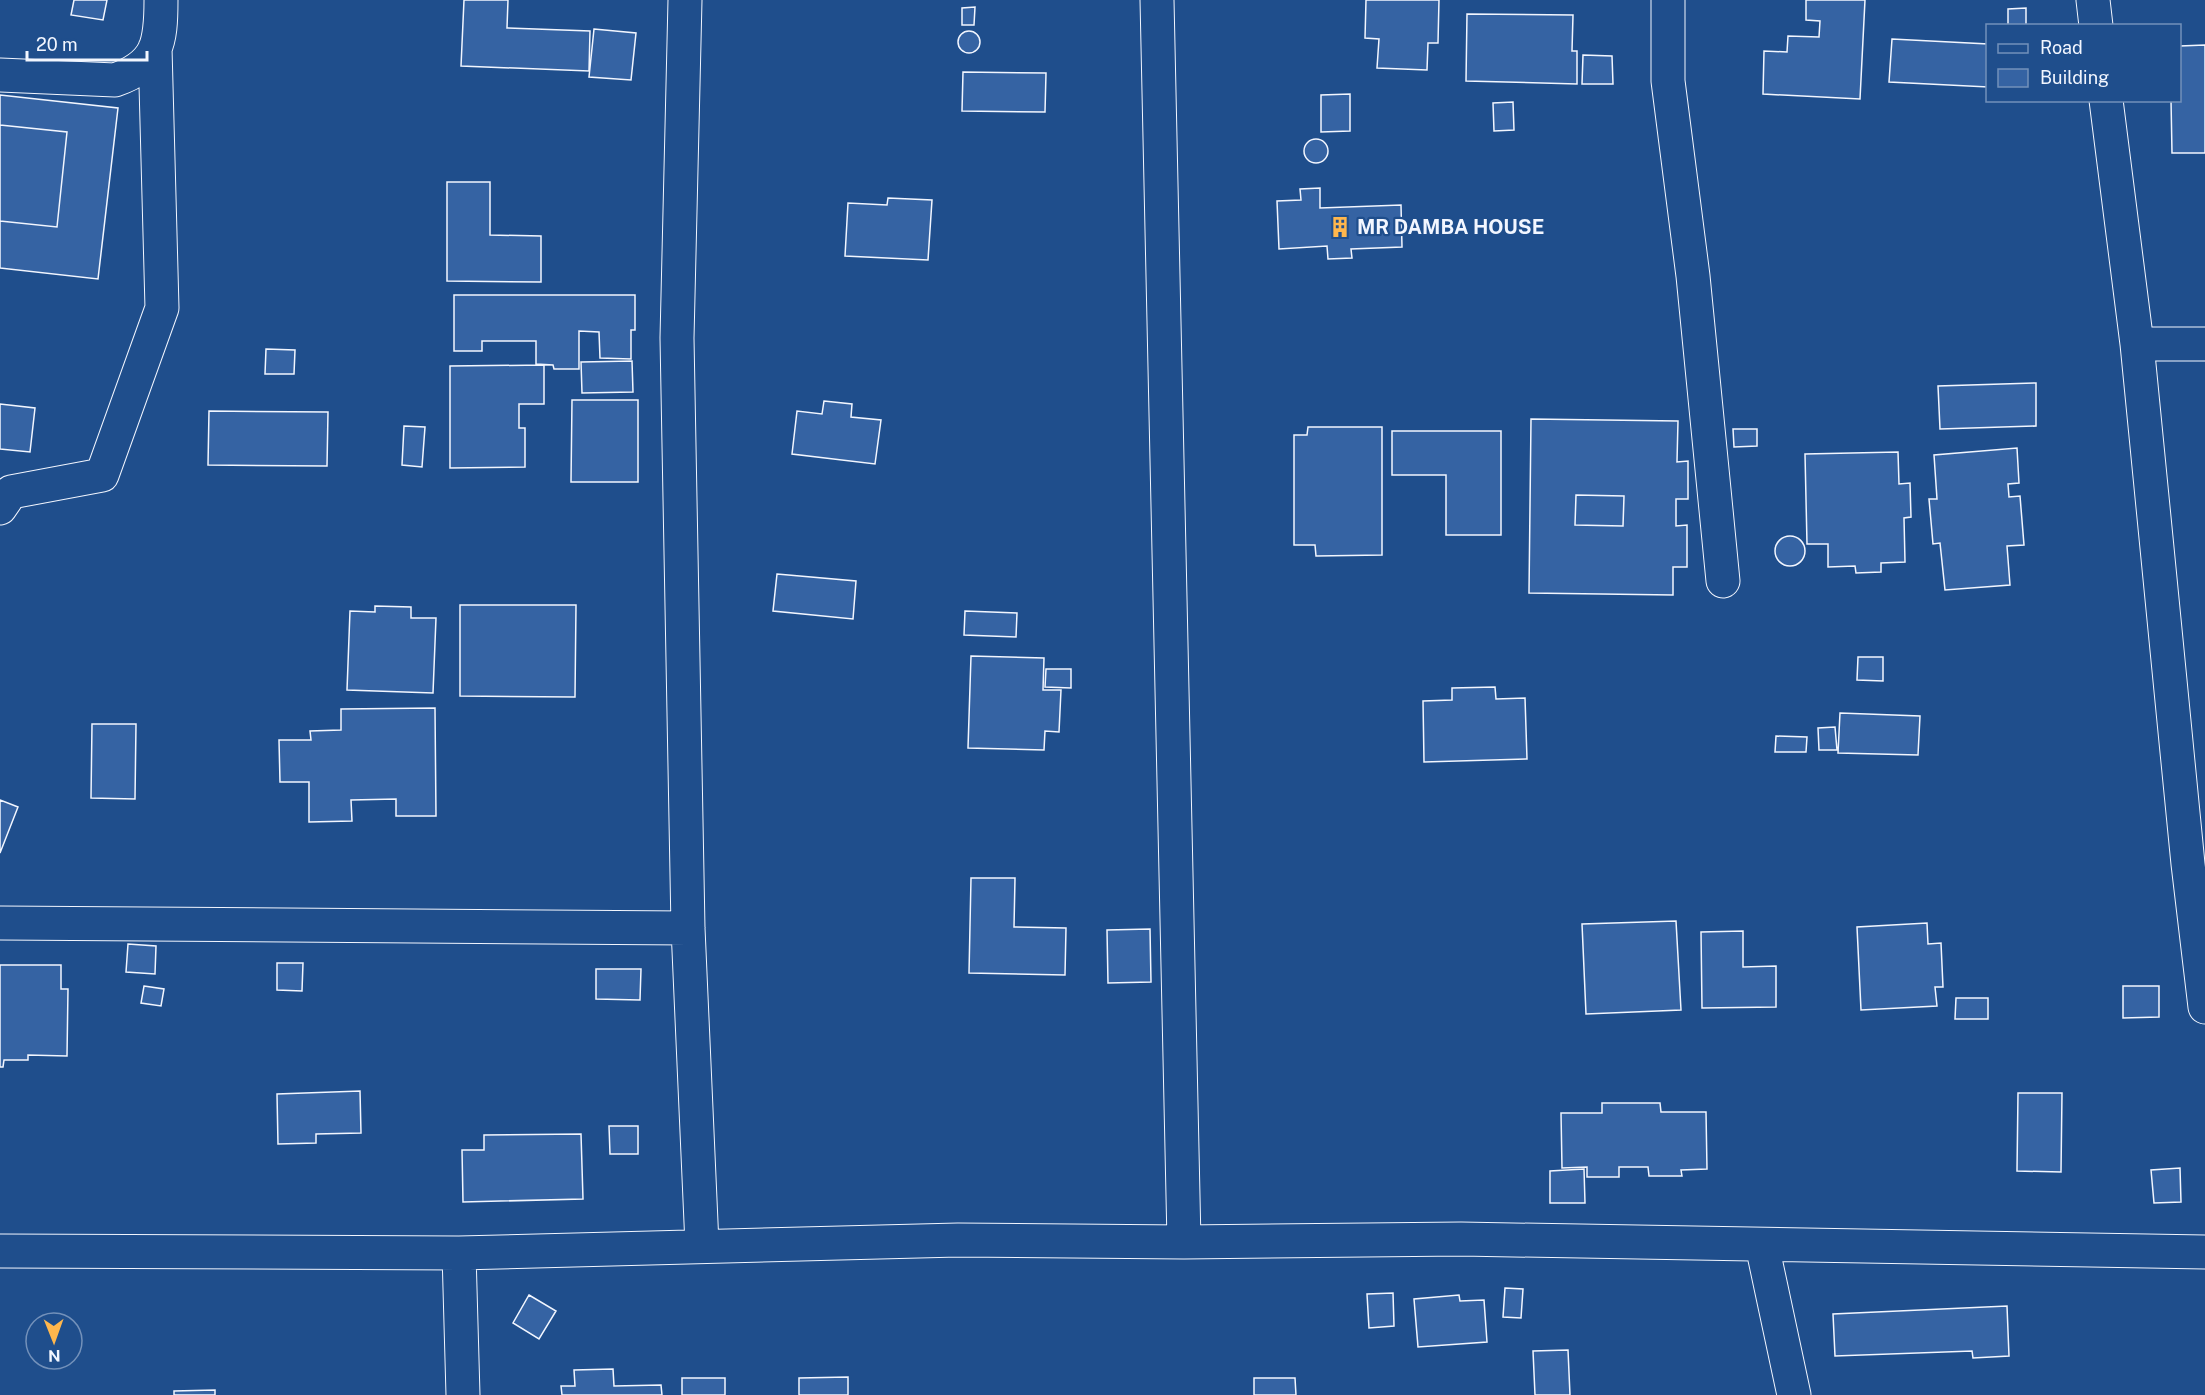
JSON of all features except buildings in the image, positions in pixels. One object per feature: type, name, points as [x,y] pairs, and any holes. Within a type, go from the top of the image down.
[{"type":"street","points":[[0,75],[115,80],[146,65],[155,48],[161,25],[161,0]]},
{"type":"street","points":[[685,0],[677,338],[688,928],[702,1245]]},
{"type":"street","points":[[1157,0],[1184,1242]]},
{"type":"street","points":[[1668,0],[1668,81],[1693,276],[1723,581]]},
{"type":"street","points":[[2093,0],[2096,24]]},
{"type":"street","points":[[4,497],[102,475],[162,308],[155,48]]},
{"type":"street","points":[[2106,102],[2137,344],[2188,864],[2205,1007]]},
{"type":"street","points":[[2137,344],[2205,344]]},
{"type":"street","points":[[0,923],[688,928]]},
{"type":"street","points":[[0,1251],[459,1253],[958,1240],[1184,1242],[1461,1239],[2205,1252]]},
{"type":"street","points":[[1762,1245],[1794,1395]]},
{"type":"street","points":[[459,1253],[463,1395]]},
{"type":"place","name":"MR DAMBA HOUSE","points":[[1340,227]]}]
